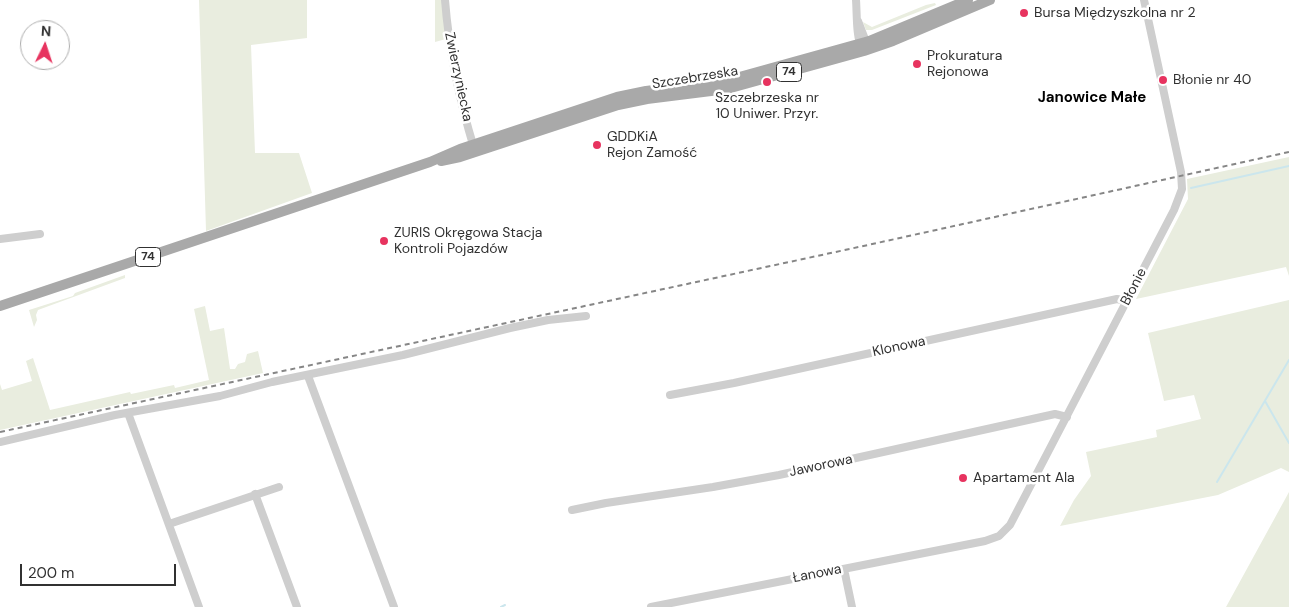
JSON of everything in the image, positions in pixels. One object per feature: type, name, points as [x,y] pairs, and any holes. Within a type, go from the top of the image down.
[{"type":"main road","name":"Szczebrzeska","points":[[863,46],[968,0]]},
{"type":"main road","name":"Szczebrzeska","points":[[0,306],[428,163],[445,161],[474,148],[618,105],[647,99],[726,89],[863,46],[893,41],[990,0]]},
{"type":"street","name":"Zwierzyniecka","points":[[445,0],[452,62],[474,148]]},
{"type":"street","points":[[856,0],[863,46]]},
{"type":"street","name":"Błonie","points":[[983,542],[997,537],[1012,523],[1176,205],[1182,187],[1181,172],[1144,0]]},
{"type":"street","points":[[0,239],[40,234]]},
{"type":"street","name":"Klonowa","points":[[670,395],[1117,299],[1126,301]]},
{"type":"street","points":[[0,442],[128,413],[220,396],[272,382],[308,376],[510,328],[548,320],[586,316]]},
{"type":"street","points":[[308,376],[394,607]]},
{"type":"street","points":[[128,413],[199,607]]},
{"type":"street","name":"Jaworowa","points":[[572,510],[780,475],[1055,414],[1067,417]]},
{"type":"street","points":[[169,524],[279,487]]},
{"type":"street","points":[[255,494],[298,607]]},
{"type":"street","name":"Łanowa","points":[[651,607],[983,542]]},
{"type":"street","points":[[844,569],[852,607]]},
{"type":"shaded area","points":[[199,0],[307,0],[307,38],[251,45],[255,153],[299,153],[312,193],[206,231]]},
{"type":"shaded area","points":[[435,0],[442,0],[446,39],[435,42]]},
{"type":"shaded area","points":[[935,3],[936,5],[872,30],[866,30],[863,22],[872,27]]},
{"type":"shaded area","points":[[1289,157],[1289,276],[1286,267],[1136,299],[1188,199],[1187,179]]},
{"type":"shaded area","points":[[125,275],[125,278],[38,310],[34,327],[29,310],[73,296],[75,293]]},
{"type":"shaded area","points":[[1289,300],[1289,472],[1281,468],[1218,495],[1060,526],[1074,500],[1091,476],[1086,452],[1157,437],[1156,430],[1201,419],[1194,395],[1164,401],[1148,333]]},
{"type":"shaded area","points":[[205,306],[210,331],[224,328],[230,369],[235,369],[238,364],[245,362],[247,354],[258,351],[263,373],[0,430],[0,384],[2,390],[32,381],[26,361],[33,358],[50,410],[130,392],[131,394],[174,385],[175,388],[209,380],[194,309]]},
{"type":"shaded area","points":[[1289,492],[1289,607],[1226,607]]},
{"type":"waterway","points":[[1191,188],[1289,166]]},
{"type":"waterway","points":[[1217,482],[1289,360]]},
{"type":"waterway","points":[[1265,401],[1289,443]]},
{"type":"waterway","points":[[501,607],[505,605]]},
{"type":"railway","points":[[0,432],[868,245],[1289,152]]},
{"type":"place","name":"Bursa Międzyszkolna nr 2","points":[[1024,13]]},
{"type":"place","name":"Prokuratura Rejonowa","points":[[917,64]]},
{"type":"place","name":"Błonie nr 40","points":[[1163,80]]},
{"type":"place","name":"Szczebrzeska nr 10 Uniwer. Przyr.","points":[[767,82]]},
{"type":"place","name":"GDDKiA Rejon Zamość","points":[[597,145]]},
{"type":"place","name":"ZURIS Okręgowa Stacja Kontroli Pojazdów","points":[[384,241]]},
{"type":"place","name":"Apartament Ala","points":[[963,478]]},
{"type":"district","name":"Janowice Małe","points":[[1092,98]]}]
